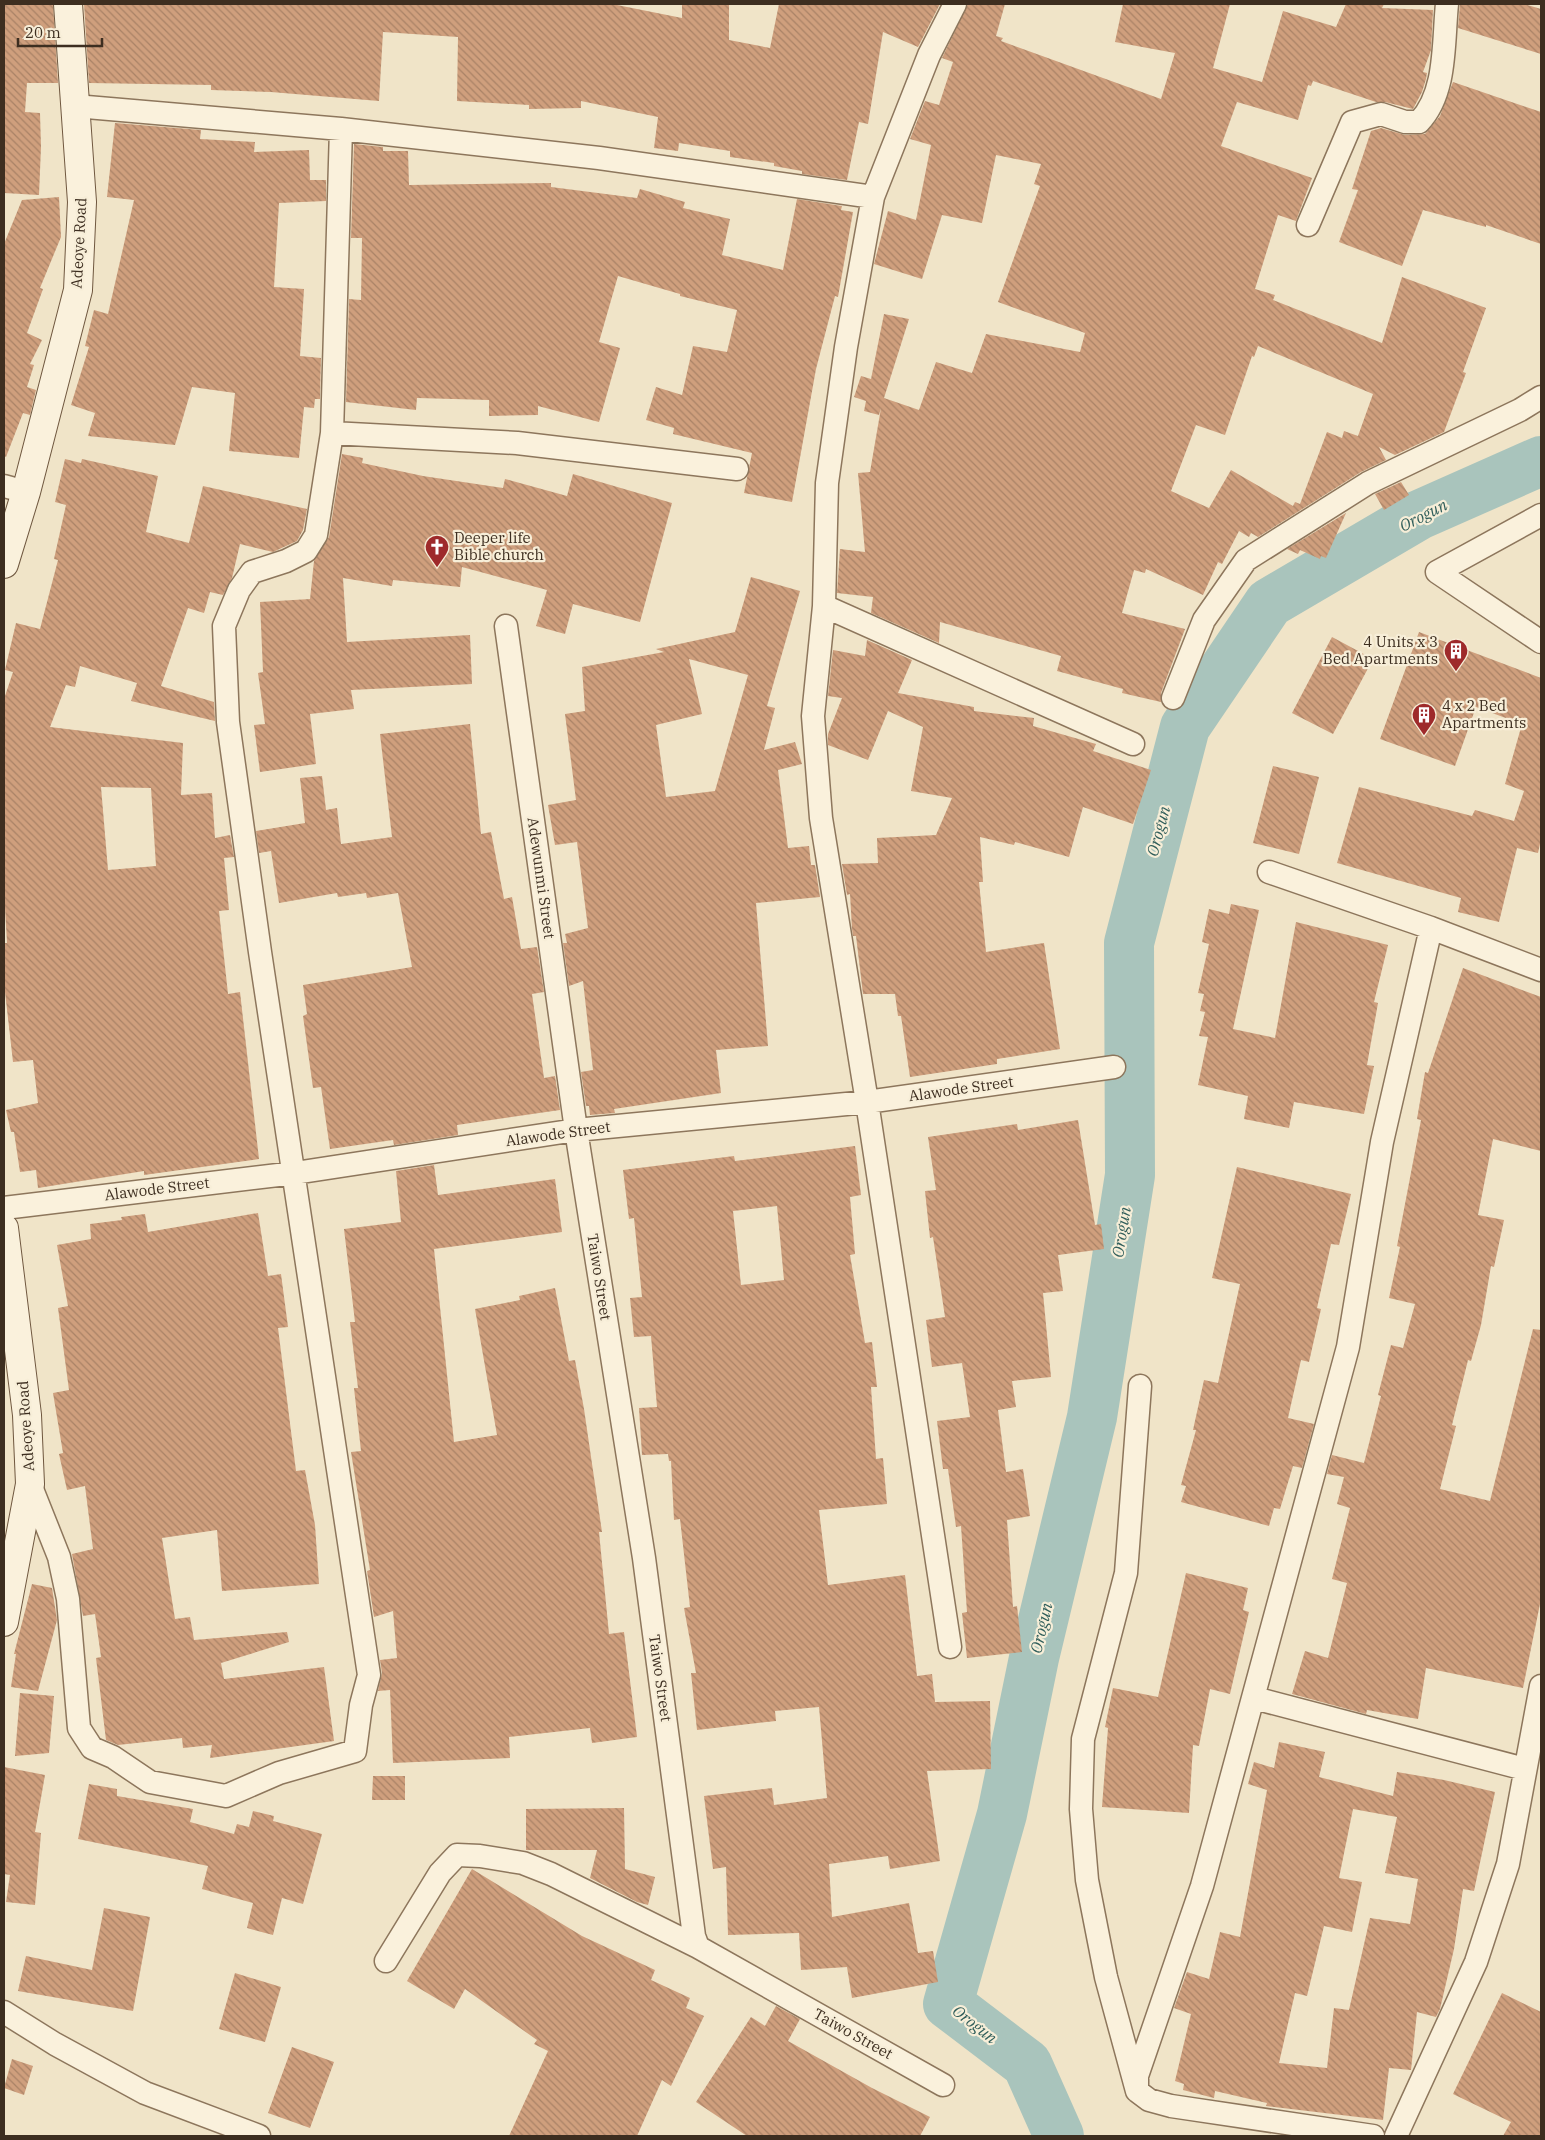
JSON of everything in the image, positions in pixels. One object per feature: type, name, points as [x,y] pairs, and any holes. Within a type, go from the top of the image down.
[{"type":"street","name":"Adeoye Road","points":[[4,564],[15,489],[78,290],[82,202],[68,4]]},
{"type":"street","points":[[950,1647],[867,1102],[821,818],[813,716],[824,606],[827,483],[846,347],[873,197],[929,55],[955,4]]},
{"type":"street","points":[[1308,225],[1352,122],[1381,114],[1405,122],[1419,122],[1426,116],[1440,83],[1447,4]]},
{"type":"street","points":[[75,106],[341,129],[599,158],[873,197]]},
{"type":"street","points":[[30,1484],[59,1557],[68,1599],[79,1728],[92,1748],[113,1757],[150,1782],[226,1796],[279,1773],[356,1752],[361,1704],[368,1676],[295,1172],[260,952],[228,722],[224,626],[239,590],[252,572],[286,561],[306,551],[316,535],[332,433],[341,129]]},
{"type":"street","points":[[1173,698],[1204,620],[1246,560],[1368,482],[1520,410],[1541,397]]},
{"type":"street","points":[[332,433],[517,443],[737,469]]},
{"type":"street","points":[[1541,515],[1437,572],[1541,642]]},
{"type":"street","points":[[824,606],[1133,744]]},
{"type":"street","name":"Adewunmi Street","points":[[506,626],[576,1130]]},
{"type":"street","points":[[1269,872],[1431,928],[1541,970]]},
{"type":"street","points":[[1137,2091],[1137,2076],[1202,1886],[1348,1347],[1382,1142],[1431,928]]},
{"type":"street","name":"Alawode Street","points":[[4,1208],[295,1172],[576,1130],[867,1102],[1114,1067]]},
{"type":"street","name":"Taiwo Street","points":[[576,1130],[644,1558],[690,1923],[698,1947],[943,2085]]},
{"type":"street","name":"Adeoye Road","points":[[4,1228],[27,1415],[30,1484],[4,1622]]},
{"type":"street","points":[[1140,1386],[1126,1572],[1083,1739],[1081,1810],[1087,1880],[1104,1968],[1137,2091],[1149,2100],[1171,2106],[1373,2136]]},
{"type":"street","points":[[1396,2136],[1476,1962],[1508,1864],[1541,1686]]},
{"type":"street","points":[[1254,1698],[1525,1770]]},
{"type":"street","points":[[386,1961],[440,1873],[457,1855],[480,1856],[532,1866],[698,1947]]},
{"type":"street","points":[[4,2012],[55,2044],[145,2093],[259,2136]]},
{"type":"building","points":[[4,4],[53,4],[58,83],[27,83],[25,112],[40,113],[39,195],[4,193]]},
{"type":"building","points":[[84,4],[612,4],[682,18],[682,4],[729,4],[729,40],[770,48],[779,4],[940,4],[918,47],[883,32],[868,124],[859,122],[847,180],[802,174],[802,171],[774,166],[774,163],[730,157],[730,151],[679,143],[678,151],[654,148],[658,117],[581,101],[581,108],[529,109],[529,105],[457,101],[458,37],[383,32],[379,101],[271,92],[211,90],[211,85],[89,83]]},
{"type":"building","points":[[968,4],[1005,4],[996,36],[1003,38],[1001,41],[1161,99],[1175,53],[1115,42],[1123,4],[1230,4],[1213,68],[1262,82],[1283,11],[1336,27],[1346,4],[1384,4],[1382,8],[1433,10],[1431,50],[1423,72],[1427,73],[1426,79],[1413,109],[1385,102],[1376,102],[1313,81],[1311,86],[1308,85],[1298,120],[1237,102],[1221,146],[1312,178],[1296,221],[1278,215],[1255,289],[1275,295],[1273,300],[1382,343],[1402,277],[1486,308],[1463,372],[1466,373],[1444,432],[1395,455],[1379,447],[1386,460],[1361,472],[1258,537],[1251,533],[1249,537],[1239,531],[1222,564],[1218,562],[1203,595],[1146,569],[1145,573],[1134,570],[1122,613],[1185,629],[1161,693],[1161,702],[1122,693],[1123,689],[1057,671],[1061,656],[940,622],[939,643],[871,613],[873,597],[837,593],[840,549],[865,552],[858,473],[870,472],[881,408],[879,415],[864,411],[866,401],[854,397],[861,376],[871,379],[884,314],[909,319],[884,398],[919,410],[936,362],[972,373],[986,334],[1080,352],[1085,333],[998,302],[1040,186],[1034,184],[1041,164],[996,155],[982,223],[942,215],[922,279],[874,264],[888,211],[916,220],[931,145],[910,139],[925,101],[939,105],[953,62],[942,58]],"holes":[[[1258,346],[1373,394],[1358,436],[1344,431],[1342,438],[1327,432],[1300,504],[1295,502],[1293,506],[1231,470],[1209,508],[1171,491],[1196,425],[1225,435],[1252,356],[1254,357]]]},
{"type":"building","points":[[1460,4],[1524,4],[1541,9],[1541,54],[1458,28]]},
{"type":"building","points":[[1453,82],[1541,112],[1541,244],[1486,225],[1486,227],[1423,210],[1402,266],[1339,242],[1358,190],[1352,189],[1371,131],[1381,128],[1405,135],[1425,134],[1440,116]]},
{"type":"building","points":[[115,123],[201,130],[200,139],[255,142],[254,152],[309,150],[310,180],[326,180],[326,201],[279,203],[274,287],[304,289],[300,356],[321,358],[320,399],[315,399],[314,408],[304,407],[299,458],[229,451],[235,393],[192,387],[175,445],[88,436],[95,413],[71,405],[89,347],[85,346],[94,310],[108,314],[134,200],[107,197]]},
{"type":"building","points":[[354,144],[383,147],[383,151],[408,151],[409,185],[551,183],[551,187],[637,198],[640,189],[685,202],[683,208],[730,219],[722,255],[783,270],[797,199],[842,206],[841,210],[853,212],[838,297],[835,296],[816,369],[792,502],[744,493],[752,453],[673,434],[674,428],[646,420],[656,387],[682,395],[693,346],[727,352],[737,310],[680,296],[680,294],[618,276],[599,342],[620,348],[599,422],[538,406],[538,415],[489,416],[489,400],[417,398],[416,410],[346,402],[349,299],[361,300],[362,238],[351,238]]},
{"type":"building","points":[[59,197],[61,237],[40,288],[43,289],[27,333],[42,340],[30,364],[34,365],[27,387],[36,390],[30,415],[23,413],[6,457],[4,456],[4,244],[22,200]]},
{"type":"building","points":[[342,454],[363,458],[362,463],[423,476],[503,488],[505,479],[567,496],[573,474],[672,503],[640,622],[573,604],[565,634],[536,626],[547,590],[462,567],[460,587],[393,580],[392,586],[343,578],[347,642],[470,635],[472,684],[351,690],[354,709],[310,714],[316,764],[260,772],[254,725],[265,724],[258,673],[263,672],[260,602],[310,599],[314,561],[329,537]]},
{"type":"building","points":[[65,459],[81,463],[82,459],[158,476],[146,532],[189,543],[203,486],[307,509],[303,530],[297,541],[273,552],[240,544],[232,578],[223,595],[210,592],[204,613],[188,608],[161,686],[214,702],[215,721],[131,701],[137,683],[80,666],[75,687],[66,685],[50,727],[183,743],[181,795],[212,793],[215,838],[230,835],[234,857],[224,858],[229,910],[219,911],[228,994],[240,992],[259,1159],[144,1175],[144,1171],[38,1188],[36,1170],[20,1172],[14,1132],[11,1132],[6,1110],[38,1103],[33,1060],[13,1062],[4,983],[4,943],[7,943],[4,890],[4,699],[13,672],[5,670],[16,623],[40,629],[58,560],[54,559],[66,505],[55,502]],"holes":[[[101,787],[151,788],[156,866],[108,870]]]},
{"type":"building","points":[[1401,482],[1409,495],[1384,510],[1375,494]]},
{"type":"building","points":[[1346,513],[1326,558],[1321,556],[1320,559],[1300,550],[1298,554],[1287,549]]},
{"type":"building","points":[[751,577],[800,591],[767,706],[775,708],[764,750],[795,742],[802,764],[778,770],[788,848],[809,846],[811,865],[815,865],[820,897],[756,903],[768,1046],[716,1050],[721,1093],[614,1109],[615,1113],[590,1115],[589,1106],[586,1106],[581,1072],[593,1070],[583,981],[569,986],[563,943],[567,943],[565,934],[588,928],[577,842],[555,845],[548,805],[576,800],[565,714],[585,711],[582,667],[664,652],[656,649],[735,632]],"holes":[[[689,659],[748,675],[715,791],[666,797],[656,725],[702,714]]]},
{"type":"building","points":[[1419,632],[1541,678],[1541,839],[1538,853],[1517,848],[1499,922],[1458,912],[1461,898],[1337,863],[1359,787],[1472,816],[1475,810],[1514,821],[1524,791],[1505,784],[1522,724],[1476,707],[1455,766],[1380,739]]},
{"type":"building","points":[[1332,637],[1373,659],[1333,734],[1292,713]]},
{"type":"building","points":[[867,640],[912,660],[898,693],[974,707],[974,711],[1034,718],[1033,726],[1096,744],[1093,751],[1151,770],[1133,824],[1083,807],[1069,857],[1015,842],[1014,845],[980,837],[983,882],[979,882],[986,952],[1044,943],[1060,1049],[997,1059],[997,1064],[910,1077],[901,1016],[898,1016],[895,994],[863,994],[856,936],[853,936],[852,929],[850,894],[847,895],[842,864],[878,863],[877,838],[936,835],[952,798],[911,791],[923,727],[888,711],[868,760],[828,745],[828,734],[842,698],[828,696],[833,650],[865,656]]},
{"type":"building","points":[[470,724],[481,834],[491,832],[504,899],[512,897],[521,949],[537,947],[544,992],[532,994],[544,1078],[555,1076],[560,1110],[457,1125],[458,1135],[394,1145],[393,1140],[330,1149],[321,1087],[313,1088],[303,1016],[307,1014],[303,985],[412,967],[398,893],[367,898],[366,893],[338,897],[337,893],[279,903],[271,851],[259,853],[256,831],[305,823],[300,778],[322,776],[326,810],[337,808],[341,844],[392,837],[380,734]]},
{"type":"building","points":[[1273,766],[1319,777],[1299,854],[1253,843]]},
{"type":"building","points":[[1231,904],[1259,910],[1233,1029],[1275,1038],[1296,922],[1388,945],[1374,1002],[1378,1003],[1367,1065],[1374,1066],[1364,1114],[1294,1102],[1289,1128],[1244,1119],[1248,1096],[1198,1085],[1208,1037],[1199,1036],[1205,1012],[1200,1011],[1204,994],[1198,993],[1209,944],[1202,942],[1209,909],[1229,914]]},
{"type":"building","points":[[1463,968],[1541,997],[1541,1151],[1493,1139],[1478,1215],[1504,1220],[1494,1267],[1491,1266],[1481,1325],[1471,1361],[1468,1360],[1452,1425],[1456,1426],[1440,1489],[1490,1501],[1533,1329],[1541,1330],[1541,1599],[1523,1688],[1426,1668],[1418,1719],[1367,1710],[1366,1714],[1292,1694],[1305,1651],[1328,1658],[1347,1583],[1332,1579],[1350,1508],[1337,1504],[1344,1477],[1327,1474],[1332,1455],[1364,1463],[1381,1396],[1378,1395],[1391,1345],[1403,1348],[1415,1304],[1389,1298],[1400,1247],[1397,1246],[1421,1120],[1417,1119],[1425,1072],[1428,1073]]},
{"type":"building","points":[[1078,1120],[1095,1225],[1101,1224],[1104,1249],[1058,1255],[1063,1291],[1043,1293],[1051,1377],[1012,1381],[1016,1407],[998,1410],[1006,1472],[1023,1469],[1030,1516],[1007,1520],[1013,1607],[1017,1606],[1022,1652],[967,1658],[962,1613],[967,1612],[961,1526],[956,1527],[948,1469],[943,1469],[937,1421],[970,1417],[962,1363],[932,1367],[926,1320],[945,1317],[933,1237],[930,1238],[925,1191],[936,1190],[928,1137],[1017,1124],[1018,1130]]},
{"type":"building","points":[[855,1146],[861,1195],[850,1197],[855,1254],[850,1255],[865,1343],[872,1342],[877,1387],[871,1387],[876,1459],[883,1458],[887,1504],[819,1510],[828,1585],[905,1575],[917,1676],[932,1674],[935,1702],[990,1701],[991,1769],[927,1771],[940,1861],[890,1869],[888,1856],[829,1864],[832,1917],[909,1903],[918,1953],[933,1951],[938,1982],[852,1998],[847,1967],[801,1970],[799,1933],[728,1935],[726,1867],[713,1869],[704,1796],[772,1788],[774,1805],[827,1798],[819,1707],[775,1711],[776,1721],[697,1730],[691,1673],[696,1673],[684,1608],[690,1607],[680,1519],[674,1520],[671,1461],[669,1461],[668,1454],[642,1455],[639,1408],[657,1407],[651,1336],[634,1337],[630,1298],[642,1297],[634,1218],[629,1219],[623,1170],[734,1156],[735,1161]],"holes":[[[777,1206],[784,1280],[741,1285],[733,1211]]]},
{"type":"building","points":[[434,1165],[438,1195],[555,1179],[562,1232],[434,1249],[454,1442],[497,1435],[475,1309],[520,1300],[519,1296],[555,1288],[569,1361],[575,1360],[584,1409],[602,1532],[599,1532],[609,1634],[624,1632],[637,1737],[592,1743],[590,1728],[509,1737],[510,1758],[393,1763],[390,1690],[378,1691],[382,1673],[380,1660],[397,1658],[393,1611],[374,1617],[367,1571],[370,1570],[351,1452],[361,1451],[354,1388],[358,1388],[350,1322],[355,1322],[344,1229],[401,1222],[396,1171]]},
{"type":"building","points":[[1237,1167],[1351,1194],[1339,1245],[1331,1244],[1317,1308],[1321,1309],[1309,1362],[1301,1360],[1288,1418],[1314,1424],[1302,1468],[1293,1466],[1280,1509],[1274,1508],[1269,1526],[1181,1502],[1186,1486],[1181,1485],[1196,1430],[1193,1430],[1204,1380],[1218,1383],[1240,1284],[1212,1278]]},
{"type":"building","points":[[258,1213],[268,1276],[281,1274],[288,1327],[278,1328],[296,1471],[305,1470],[315,1525],[319,1584],[222,1591],[217,1530],[162,1538],[175,1619],[190,1617],[194,1640],[287,1632],[289,1642],[221,1663],[224,1679],[324,1667],[334,1741],[210,1758],[212,1745],[183,1748],[182,1738],[118,1745],[106,1740],[96,1658],[101,1657],[95,1614],[83,1616],[72,1554],[93,1549],[85,1486],[67,1490],[59,1454],[63,1453],[53,1393],[69,1390],[58,1308],[68,1306],[57,1245],[91,1239],[90,1224],[122,1220],[121,1217],[145,1214],[148,1232]]},
{"type":"building","points":[[1186,1573],[1248,1588],[1243,1610],[1249,1612],[1230,1694],[1210,1689],[1199,1746],[1193,1745],[1189,1813],[1102,1807],[1108,1728],[1105,1727],[1113,1688],[1158,1697]]},
{"type":"building","points":[[32,1584],[52,1588],[57,1620],[38,1691],[11,1687],[16,1654],[14,1654]]},
{"type":"building","points":[[20,1693],[54,1696],[49,1753],[15,1756]]},
{"type":"building","points":[[1279,1742],[1325,1752],[1319,1777],[1393,1796],[1397,1772],[1444,1780],[1495,1792],[1474,1891],[1463,1889],[1454,1949],[1440,2009],[1436,2017],[1417,2012],[1411,2070],[1389,2068],[1383,2120],[1266,2106],[1267,2103],[1215,2091],[1214,2098],[1183,2090],[1184,2084],[1175,2081],[1191,2014],[1174,2008],[1187,1972],[1209,1979],[1220,1932],[1240,1937],[1267,1790],[1248,1784],[1254,1762],[1274,1768]],"holes":[[[1353,1809],[1397,1817],[1385,1873],[1418,1879],[1410,1924],[1370,1918],[1349,2010],[1334,2008],[1327,2068],[1279,2063],[1295,1993],[1307,1996],[1324,1926],[1352,1932],[1362,1882],[1339,1878]]]},
{"type":"building","points":[[4,1767],[45,1775],[35,1832],[41,1833],[35,1905],[6,1902],[10,1875],[4,1874]]},
{"type":"building","points":[[373,1776],[405,1776],[405,1800],[372,1800]]},
{"type":"building","points":[[89,1784],[117,1789],[117,1796],[193,1809],[190,1822],[234,1834],[237,1824],[249,1827],[253,1811],[274,1816],[273,1821],[322,1834],[303,1904],[282,1898],[273,1935],[247,1928],[253,1903],[202,1889],[208,1866],[78,1839]]},
{"type":"building","points":[[624,1808],[625,1869],[655,1877],[648,1905],[637,1902],[590,1878],[597,1850],[526,1850],[526,1809]]},
{"type":"building","points":[[472,1869],[582,1936],[655,1970],[651,1980],[690,1998],[686,2008],[704,2016],[671,2086],[662,2080],[637,2136],[509,2136],[548,2051],[534,2044],[537,2040],[465,1989],[454,2009],[407,1981]]},
{"type":"building","points":[[104,1908],[150,1917],[133,2011],[18,1991],[26,1956],[92,1970]]},
{"type":"building","points":[[235,1973],[281,1987],[265,2042],[219,2029]]},
{"type":"building","points":[[1502,1993],[1541,2012],[1541,2136],[1503,2136],[1511,2122],[1453,2094]]},
{"type":"building","points":[[776,2006],[800,2019],[788,2041],[872,2088],[930,2117],[920,2136],[747,2136],[696,2102],[751,2017],[765,2026]]},
{"type":"building","points":[[292,2047],[334,2062],[310,2128],[268,2113]]},
{"type":"building","points":[[12,2059],[33,2066],[24,2095],[4,2088]]},
{"type":"waterway","name":"Orogun","points":[[1059,2136],[1027,2064],[948,2004],[1002,1814],[1034,1658],[1092,1417],[1130,1175],[1129,943],[1185,727],[1269,603],[1419,515],[1541,461]]},
{"type":"place","name":"Deeper life Bible church","points":[[437,568]]},
{"type":"place","name":"4 Units x 3 Bed Apartments","points":[[1456,672]]},
{"type":"place","name":"4 x 2 Bed Apartments","points":[[1424,736]]}]
